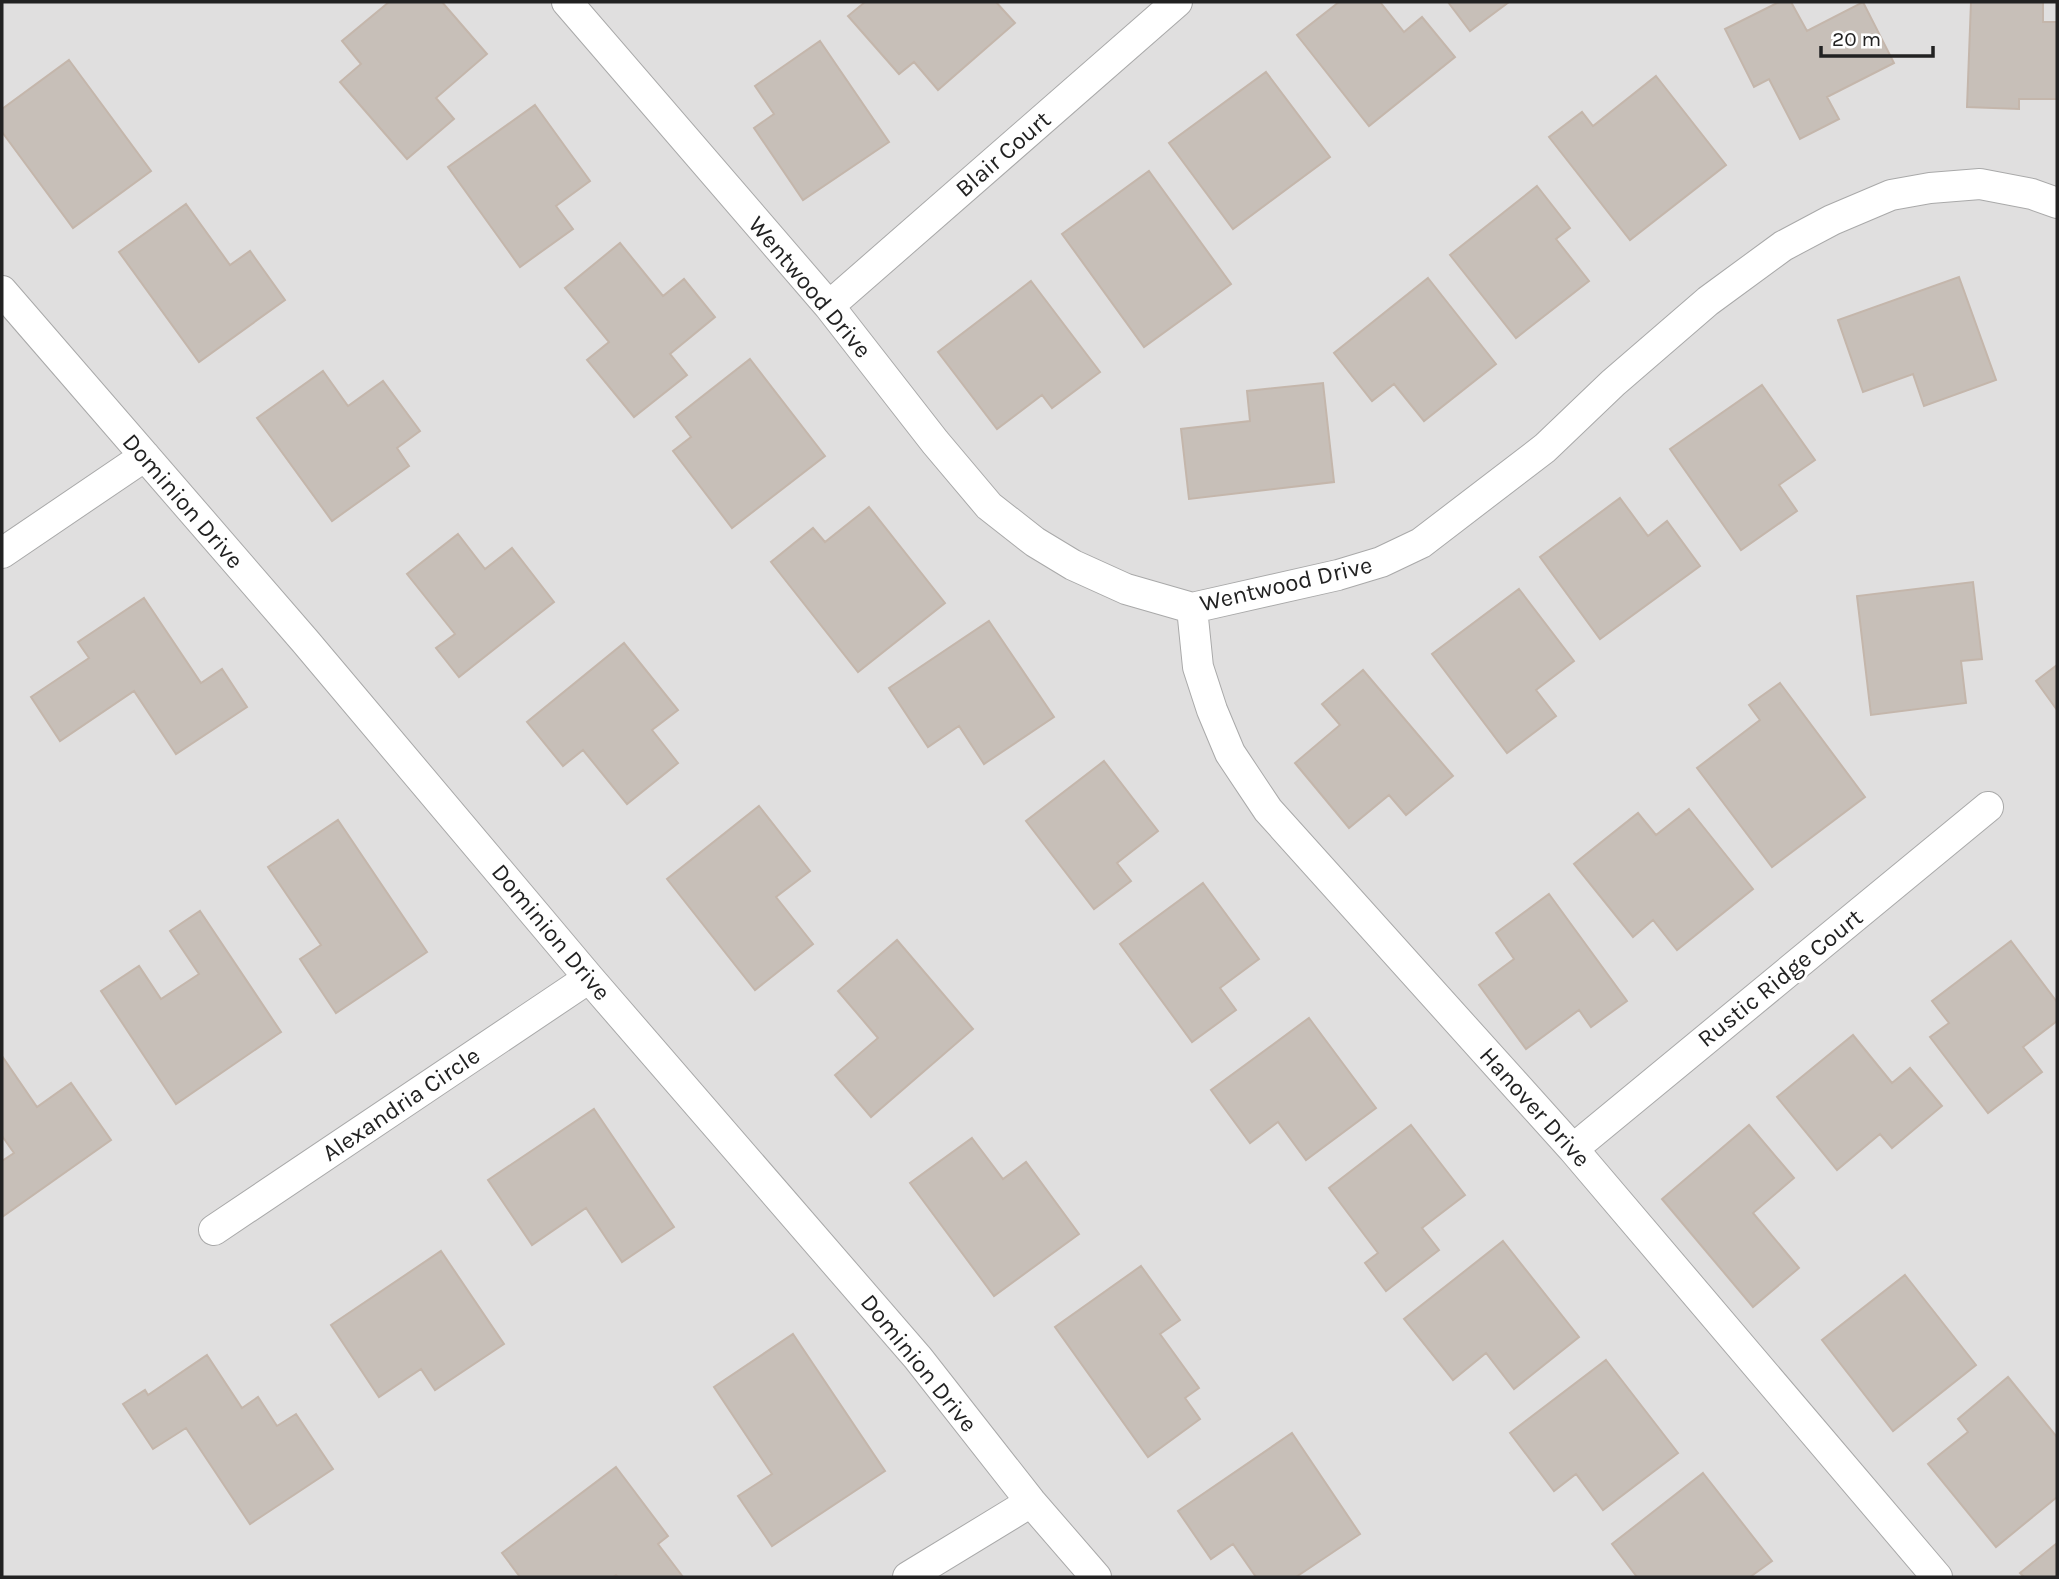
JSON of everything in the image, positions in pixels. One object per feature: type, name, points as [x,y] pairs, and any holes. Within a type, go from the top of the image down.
[{"type":"street","name":"Wentwood Drive","points":[[567,2],[829,306],[934,442],[989,506],[1035,542],[1073,565],[1126,589],[1192,608],[1339,575],[1381,562],[1421,543],[1545,448],[1613,383],[1708,301],[1783,246],[1832,220],[1891,195],[1930,188],[1980,184],[2057,202]]},
{"type":"street","name":"Blair Court","points":[[829,306],[1177,2]]},
{"type":"street","name":"Dominion Drive","points":[[2,290],[918,1359],[1031,1502],[1096,1577]]},
{"type":"street","points":[[2,553],[145,456]]},
{"type":"street","name":"Hanover Drive","points":[[1192,608],[1198,667],[1212,710],[1230,753],[1268,810],[1573,1149],[1937,1577]]},
{"type":"street","name":"Rustic Ridge Court","points":[[1573,1149],[1988,807]]},
{"type":"street","name":"Alexandria Circle","points":[[214,1230],[589,978]]},
{"type":"street","points":[[908,1577],[1031,1502]]},
{"type":"shaded area","points":[[2,2],[2057,2],[2057,1577],[2,1577]]},
{"type":"building","points":[[389,2],[442,2],[487,54],[436,98],[454,119],[407,159],[340,82],[361,64],[342,41]]},
{"type":"building","points":[[865,2],[996,2],[1015,23],[938,90],[914,62],[899,74],[848,16]]},
{"type":"building","points":[[1339,2],[1380,2],[1404,32],[1422,17],[1455,57],[1369,126],[1297,35]]},
{"type":"building","points":[[1448,2],[1509,2],[1470,31]]},
{"type":"building","points":[[1779,2],[1791,2],[1807,31],[1863,2],[1894,63],[1827,97],[1839,119],[1800,139],[1769,79],[1754,87],[1725,29]]},
{"type":"building","points":[[1971,2],[2043,2],[2043,22],[2057,22],[2057,99],[2019,99],[2019,109],[1967,107]]},
{"type":"building","points":[[820,41],[889,142],[803,200],[754,128],[774,114],[755,86]]},
{"type":"building","points":[[69,60],[151,171],[73,228],[2,132],[2,109]]},
{"type":"building","points":[[1266,72],[1330,157],[1233,229],[1169,143]]},
{"type":"building","points":[[1656,76],[1726,165],[1630,240],[1549,137],[1582,112],[1593,126]]},
{"type":"building","points":[[535,105],[590,181],[556,206],[573,229],[520,267],[448,167]]},
{"type":"building","points":[[1149,171],[1231,284],[1144,347],[1062,234]]},
{"type":"building","points":[[1537,186],[1570,228],[1556,239],[1589,281],[1516,338],[1450,255]]},
{"type":"building","points":[[186,204],[230,265],[250,251],[285,300],[199,362],[119,252]]},
{"type":"building","points":[[620,243],[663,296],[684,279],[715,317],[670,354],[687,375],[634,417],[587,360],[609,342],[565,288]]},
{"type":"building","points":[[1959,277],[1996,380],[1924,406],[1913,374],[1863,392],[1838,320]]},
{"type":"building","points":[[1428,278],[1496,364],[1424,421],[1394,384],[1372,401],[1334,353]]},
{"type":"building","points":[[1031,281],[1100,372],[1052,408],[1042,395],[997,429],[938,352]]},
{"type":"building","points":[[750,359],[825,456],[732,528],[673,451],[691,437],[676,417]]},
{"type":"building","points":[[323,371],[348,406],[383,381],[420,431],[397,448],[409,466],[332,521],[257,418]]},
{"type":"building","points":[[1323,383],[1334,482],[1189,499],[1181,429],[1250,421],[1247,391]]},
{"type":"building","points":[[1762,385],[1815,460],[1779,485],[1797,511],[1741,550],[1670,449]]},
{"type":"building","points":[[1620,498],[1648,536],[1667,521],[1700,566],[1600,639],[1540,557]]},
{"type":"building","points":[[869,507],[945,603],[858,672],[771,562],[813,528],[825,542]]},
{"type":"building","points":[[458,534],[485,569],[512,548],[554,602],[459,677],[436,648],[455,634],[407,574]]},
{"type":"building","points":[[1973,582],[1982,659],[1961,661],[1966,703],[1871,715],[1857,596]]},
{"type":"building","points":[[1519,589],[1574,661],[1536,690],[1556,716],[1507,753],[1432,654]]},
{"type":"building","points":[[144,598],[201,683],[222,669],[247,707],[176,754],[134,691],[60,741],[31,697],[89,658],[78,642]]},
{"type":"building","points":[[989,621],[1054,717],[984,764],[959,726],[928,747],[889,688]]},
{"type":"building","points":[[624,643],[678,710],[652,730],[678,763],[627,804],[583,750],[563,766],[527,722]]},
{"type":"building","points":[[2057,665],[2057,710],[2036,681]]},
{"type":"building","points":[[1363,670],[1453,776],[1406,815],[1389,795],[1349,828],[1295,763],[1340,725],[1322,704]]},
{"type":"building","points":[[1780,683],[1865,797],[1772,867],[1697,768],[1760,720],[1749,705]]},
{"type":"building","points":[[1104,761],[1158,831],[1117,863],[1131,881],[1094,909],[1026,821]]},
{"type":"building","points":[[759,806],[810,871],[776,897],[813,944],[755,990],[667,879]]},
{"type":"building","points":[[1689,809],[1753,889],[1677,950],[1653,920],[1633,937],[1574,864],[1638,813],[1656,835]]},
{"type":"building","points":[[338,820],[427,952],[336,1013],[300,959],[321,945],[268,867]]},
{"type":"building","points":[[1203,883],[1259,959],[1220,988],[1236,1010],[1192,1042],[1120,944]]},
{"type":"building","points":[[1549,894],[1627,1001],[1591,1027],[1579,1010],[1526,1049],[1479,985],[1514,959],[1496,933]]},
{"type":"building","points":[[200,911],[281,1032],[176,1104],[101,991],[139,966],[161,999],[199,974],[170,931]]},
{"type":"building","points":[[897,940],[973,1029],[871,1117],[835,1075],[878,1038],[838,991]]},
{"type":"building","points":[[2011,941],[2057,1002],[2057,1021],[2023,1047],[2042,1072],[1988,1113],[1930,1037],[1949,1023],[1932,1001]]},
{"type":"building","points":[[1309,1018],[1376,1108],[1306,1160],[1278,1122],[1250,1143],[1211,1090]]},
{"type":"building","points":[[1853,1035],[1892,1083],[1910,1068],[1942,1106],[1892,1148],[1880,1134],[1837,1170],[1777,1097]]},
{"type":"building","points":[[2,1056],[37,1107],[71,1083],[111,1140],[2,1217],[2,1161],[14,1153],[2,1136]]},
{"type":"building","points":[[594,1109],[674,1227],[622,1262],[586,1208],[532,1245],[488,1180]]},
{"type":"building","points":[[1411,1125],[1465,1195],[1422,1228],[1439,1250],[1386,1291],[1365,1263],[1378,1253],[1329,1188]]},
{"type":"building","points":[[1749,1125],[1794,1178],[1753,1213],[1799,1268],[1753,1307],[1662,1199]]},
{"type":"building","points":[[972,1138],[1003,1179],[1026,1162],[1079,1234],[994,1296],[910,1183]]},
{"type":"building","points":[[1503,1241],[1579,1337],[1514,1389],[1486,1353],[1453,1380],[1404,1319]]},
{"type":"building","points":[[441,1251],[504,1344],[435,1390],[421,1369],[379,1397],[331,1325]]},
{"type":"building","points":[[1141,1266],[1180,1320],[1160,1334],[1199,1388],[1185,1398],[1200,1419],[1148,1457],[1055,1327]]},
{"type":"building","points":[[1905,1275],[1976,1365],[1893,1431],[1822,1340]]},
{"type":"building","points":[[793,1334],[885,1471],[772,1546],[738,1496],[772,1474],[714,1387]]},
{"type":"building","points":[[207,1355],[242,1408],[258,1397],[277,1426],[296,1414],[333,1469],[250,1524],[186,1428],[153,1449],[123,1404],[145,1390],[148,1395]]},
{"type":"building","points":[[1606,1360],[1678,1453],[1603,1510],[1576,1474],[1554,1491],[1510,1433]]},
{"type":"building","points":[[2008,1377],[2057,1437],[2057,1497],[1996,1547],[1928,1464],[1968,1432],[1958,1419]]},
{"type":"building","points":[[1292,1433],[1360,1534],[1296,1577],[1256,1577],[1233,1544],[1211,1559],[1178,1511]]},
{"type":"building","points":[[616,1467],[668,1536],[658,1544],[683,1577],[520,1577],[502,1553]]},
{"type":"building","points":[[1703,1473],[1772,1561],[1750,1577],[1637,1577],[1612,1544]]},
{"type":"building","points":[[2057,1543],[2057,1577],[2024,1577],[2020,1573]]}]
